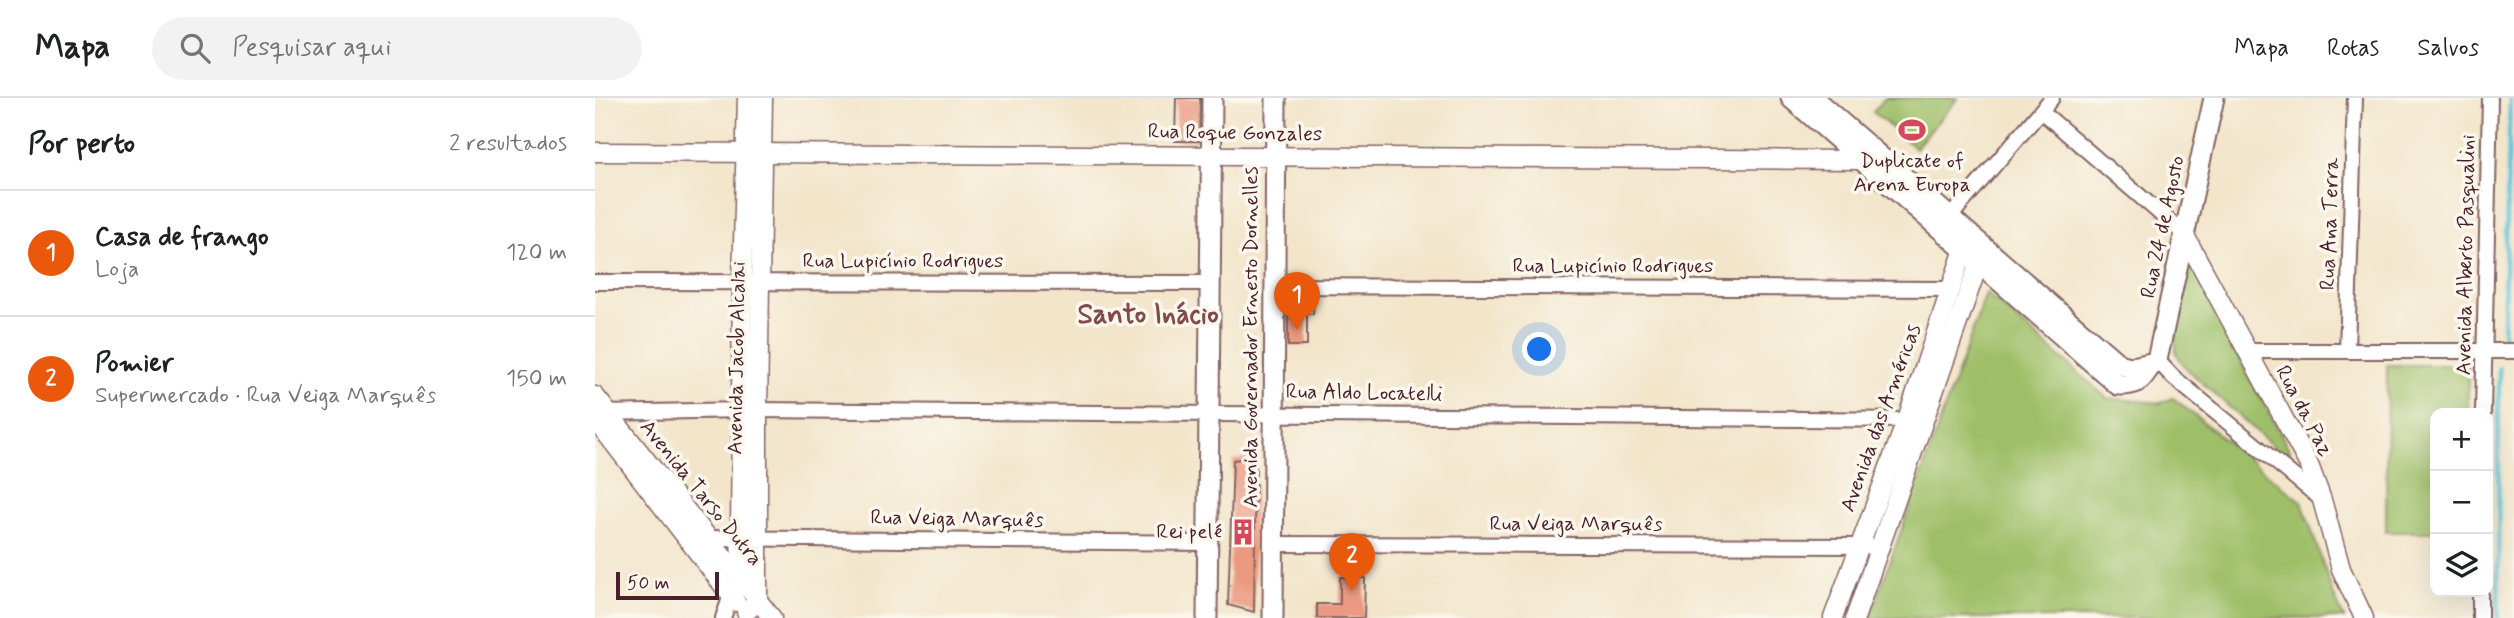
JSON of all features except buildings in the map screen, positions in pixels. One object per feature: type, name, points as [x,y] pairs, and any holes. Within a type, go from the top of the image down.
[{"type":"main road","name":"Avenida Governador Ernesto Dornelles","points":[[1206,618],[1212,98]]},
{"type":"main road","name":"Avenida Governador Ernesto Dornelles","points":[[1273,618],[1276,98]]},
{"type":"main road","points":[[1791,98],[1865,154],[1974,248],[2118,385],[2131,386],[2145,377],[2155,362]]},
{"type":"main road","points":[[1813,98],[1865,154]]},
{"type":"main road","name":"Rua 24 de Agosto","points":[[2155,362],[2214,98]]},
{"type":"street","name":"Avenida Jacob Alcalai","points":[[747,98],[754,152],[761,281],[750,410]]},
{"type":"street","name":"Avenida Jacob Alcalai","points":[[751,610],[750,410],[742,281],[754,152],[763,98]]},
{"type":"street","points":[[1947,225],[2052,98]]},
{"type":"street","name":"Rua Ana Terra","points":[[2347,351],[2355,98]]},
{"type":"street","name":"Avenida Alberto Pasqualini","points":[[2483,408],[2487,351],[2490,98]]},
{"type":"street","points":[[2041,111],[2184,234]]},
{"type":"street","name":"Rua Roque Gonzales","points":[[595,152],[1274,156],[1865,154]]},
{"type":"street","name":"Rua da Paz","points":[[2184,234],[2309,466],[2322,500],[2341,569],[2364,618]]},
{"type":"street","name":"Avenida das Américas","points":[[1855,618],[1916,420],[1952,289],[1974,248]]},
{"type":"street","name":"Avenida das Américas","points":[[1833,618],[1858,546],[1916,420],[1974,248]]},
{"type":"street","name":"Rua Lupicínio Rodrigues","points":[[595,282],[1210,283]]},
{"type":"street","name":"Rua Lupicínio Rodrigues","points":[[1273,286],[1952,289]]},
{"type":"street","points":[[2246,351],[2514,351]]},
{"type":"street","points":[[2155,362],[2322,500]]},
{"type":"street","name":"Avenida Tarso Dutra","points":[[595,396],[599,415],[737,589]]},
{"type":"street","name":"Rua Aldo Locatelli","points":[[599,415],[750,410],[1916,420]]},
{"type":"street","name":"Avenida Tarso Dutra","points":[[599,415],[706,538],[751,610],[772,618]]},
{"type":"street","name":"Rua Veiga Marquês","points":[[706,538],[1207,543]]},
{"type":"street","name":"Avenida Jacob Alcalai","points":[[737,589],[749,538]]},
{"type":"street","name":"Rua Veiga Marquês","points":[[1273,544],[1878,546]]},
{"type":"street","points":[[724,618],[737,589]]},
{"type":"street","points":[[2480,597],[2480,618]]},
{"type":"street","points":[[724,618],[751,610]]},
{"type":"green space","name":"Duplicate of Arena Europa","points":[[1885,98],[1958,98],[1915,148],[1873,112]]},
{"type":"green space","points":[[2192,254],[2194,265],[2245,369],[2290,451],[2284,456],[2186,368],[2176,353],[2175,339]]},
{"type":"green space","points":[[1986,293],[2107,398],[2161,403],[2173,398],[2302,502],[2333,594],[2344,618],[1870,618]]},
{"type":"green space","points":[[2387,365],[2468,365],[2468,408],[2430,408],[2430,532],[2386,532]]},
{"type":"waterway","points":[[2503,339],[2510,98]]},
{"type":"waterway","points":[[2498,618],[2499,368]]},
{"type":"place","name":"Duplicate of Arena Europa","points":[[1912,130]]},
{"type":"place","name":"Casa de frango","points":[[1297,330]]},
{"type":"place","name":"Rei pelé","points":[[1243,532]]},
{"type":"place","name":"Pomier","points":[[1352,591]]},
{"type":"district","name":"Santo Inácio","points":[[1148,315]]}]
